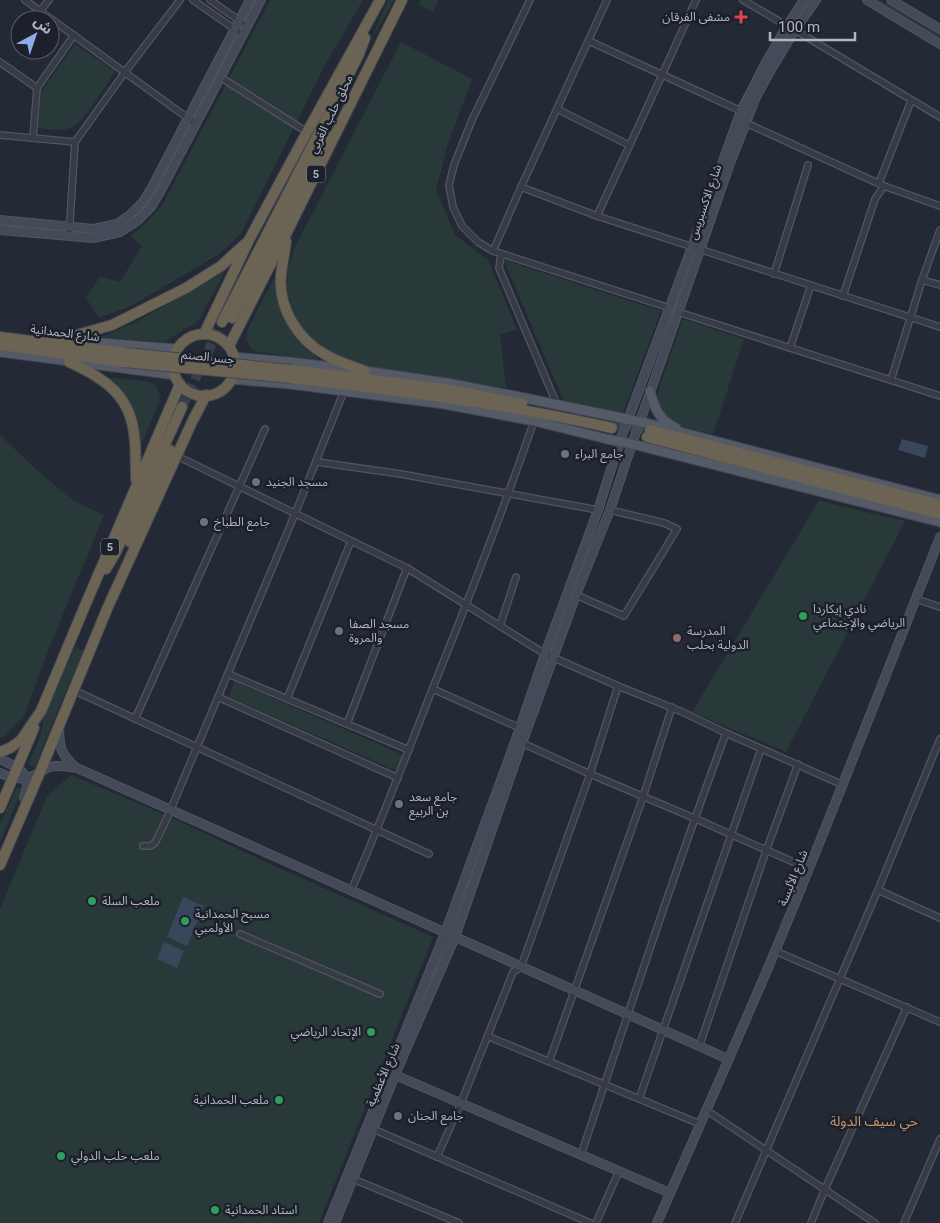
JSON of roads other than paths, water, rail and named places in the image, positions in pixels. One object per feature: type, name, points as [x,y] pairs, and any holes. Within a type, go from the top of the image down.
[{"type":"highway","name":"محلق حلب الغربي","points":[[228,346],[402,0]]},
{"type":"highway","name":"محلق حلب الغربي","points":[[204,334],[249,240],[378,3]]},
{"type":"highway","points":[[378,3],[359,54],[225,324],[367,60],[393,16]]},
{"type":"highway","points":[[288,230],[281,286],[284,305],[292,322],[304,338],[318,351],[365,371]]},
{"type":"highway","points":[[59,340],[112,326],[186,288],[221,266],[249,240]]},
{"type":"highway","points":[[196,335],[212,335],[218,337],[228,346],[234,357],[235,366],[231,379],[219,392],[206,395],[194,394],[188,391],[177,379],[173,366],[174,358],[177,349],[189,338],[196,335]]},
{"type":"highway","name":"شارع الحمدانية","points":[[0,337],[125,357]]},
{"type":"highway","name":"شارع الحمدانية","points":[[0,345],[125,357]]},
{"type":"highway","name":"جسر الصنم","points":[[125,357],[290,374],[445,393],[567,418],[612,425]]},
{"type":"highway","points":[[69,362],[97,376],[109,385],[127,409],[135,438],[136,485]]},
{"type":"highway","name":"5","points":[[0,808],[136,485],[177,379]]},
{"type":"highway","name":"5","points":[[0,864],[107,609],[206,395]]},
{"type":"highway","name":"5","points":[[84,608],[116,552],[185,408],[124,557],[107,609]]},
{"type":"highway","points":[[940,505],[648,434],[940,514]]},
{"type":"highway","points":[[0,752],[10,748],[20,740],[41,711]]},
{"type":"main road","points":[[0,332],[59,340],[177,349]]},
{"type":"main road","points":[[0,352],[177,379]]},
{"type":"main road","points":[[234,357],[365,371],[445,393],[534,421],[940,522]]},
{"type":"main road","points":[[231,379],[344,391],[445,393],[557,405],[639,422],[940,500]]},
{"type":"main road","points":[[650,391],[656,410],[661,418],[669,425],[687,434]]},
{"type":"street","points":[[25,0],[38,10]]},
{"type":"street","points":[[69,236],[75,142],[180,0]]},
{"type":"street","points":[[193,0],[243,35]]},
{"type":"street","points":[[210,0],[247,26]]},
{"type":"street","points":[[0,220],[94,229],[117,224],[130,215],[143,202],[250,0]]},
{"type":"street","points":[[0,230],[94,238],[120,232],[137,221],[151,207],[159,194],[261,0]]},
{"type":"street","points":[[530,0],[472,120],[454,165],[449,185],[453,207],[462,226],[478,242],[493,252],[670,308]]},
{"type":"street","points":[[493,252],[520,187],[607,0]]},
{"type":"street","points":[[598,216],[696,0]]},
{"type":"street","points":[[743,0],[787,26]]},
{"type":"street","points":[[328,1223],[445,933],[598,510],[620,441],[670,308],[696,249],[741,111],[764,66],[804,0]]},
{"type":"street","name":"شارع الاكسبريس","points":[[553,658],[610,510],[678,312],[696,249],[756,97],[795,30],[816,0]]},
{"type":"street","points":[[867,0],[940,44]]},
{"type":"street","points":[[891,0],[940,29]]},
{"type":"street","points":[[60,26],[196,124]]},
{"type":"street","points":[[795,30],[940,117]]},
{"type":"street","points":[[33,138],[37,88],[74,35]]},
{"type":"street","points":[[588,41],[741,111]]},
{"type":"street","points":[[0,62],[37,88]]},
{"type":"street","points":[[220,78],[307,132]]},
{"type":"street","points":[[842,296],[911,100]]},
{"type":"street","points":[[557,109],[629,145]]},
{"type":"street","points":[[746,123],[881,184],[940,206]]},
{"type":"street","points":[[0,135],[75,142]]},
{"type":"street","points":[[774,274],[808,164]]},
{"type":"street","points":[[520,187],[696,249],[940,327]]},
{"type":"street","points":[[891,380],[922,280],[940,230]]},
{"type":"street","points":[[502,255],[499,268],[557,405]]},
{"type":"street","points":[[922,280],[940,285]]},
{"type":"street","points":[[790,348],[810,285]]},
{"type":"street","points":[[678,312],[940,396]]},
{"type":"street","points":[[143,846],[152,846],[155,843],[170,810],[295,514],[344,391]]},
{"type":"street","points":[[351,891],[466,605],[509,494],[534,421]]},
{"type":"street","points":[[135,719],[265,429]]},
{"type":"street","points":[[177,456],[407,568],[553,658],[672,707],[843,785]]},
{"type":"street","points":[[316,462],[401,474],[598,510]]},
{"type":"street","points":[[576,595],[624,616],[677,529],[664,523],[610,510]]},
{"type":"street","name":"شارع الألبسة","points":[[657,1223],[809,869],[940,537]]},
{"type":"street","points":[[287,698],[351,541]]},
{"type":"street","points":[[347,724],[407,568]]},
{"type":"street","points":[[500,626],[516,576]]},
{"type":"street","points":[[916,599],[940,607]]},
{"type":"street","name":"شارع الأعظمية","points":[[335,1223],[395,1075],[455,937],[553,658]]},
{"type":"street","points":[[228,674],[409,750]]},
{"type":"street","points":[[437,1157],[461,1103],[513,972],[522,967],[590,774],[618,686]]},
{"type":"street","points":[[433,689],[520,728]]},
{"type":"street","points":[[73,690],[430,854]]},
{"type":"street","points":[[218,697],[398,778]]},
{"type":"street","points":[[549,1062],[643,798],[672,707]]},
{"type":"street","points":[[59,725],[60,744],[64,756],[77,768]]},
{"type":"street","points":[[581,1155],[694,818],[726,733]]},
{"type":"street","points":[[735,1223],[878,890],[940,739]]},
{"type":"street","points":[[522,743],[643,798],[694,818],[809,869]]},
{"type":"street","points":[[640,1099],[761,749]]},
{"type":"street","points":[[0,759],[18,768],[27,778],[27,789],[22,805],[24,809]]},
{"type":"street","points":[[699,1047],[798,764]]},
{"type":"street","points":[[0,773],[13,778],[27,778],[46,768],[62,765],[77,768],[728,1059]]},
{"type":"street","points":[[878,890],[940,918]]},
{"type":"street","points":[[240,934],[380,994]]},
{"type":"street","points":[[775,951],[940,1022]]},
{"type":"street","points":[[811,1223],[824,1190],[907,1008]]},
{"type":"street","points":[[487,1036],[700,1124]]},
{"type":"street","points":[[395,1075],[670,1193]]},
{"type":"street","points":[[706,1110],[875,1223]]},
{"type":"street","points":[[373,1129],[590,1223]]},
{"type":"street","points":[[904,1223],[940,1139]]},
{"type":"street","points":[[596,1223],[619,1171]]},
{"type":"street","points":[[353,1179],[459,1223]]},
{"type":"water","points":[[902,439],[928,446],[925,458],[898,450]]},
{"type":"water","name":"مسبح الحمدانية الأولمبي","points":[[183,897],[204,906],[187,946],[167,937]]},
{"type":"water","points":[[164,942],[184,951],[177,968],[157,959]]},
{"type":"tunnel","points":[[182,407],[222,322]]},
{"type":"tunnel","points":[[612,421],[650,430]]},
{"type":"place","name":"مشفى الفرقان","points":[[741,17]]},
{"type":"place","name":"جامع البراء","points":[[565,454]]},
{"type":"place","name":"مسجد الجنيد","points":[[256,482]]},
{"type":"place","name":"جامع الطباخ","points":[[204,522]]},
{"type":"place","name":"نادي إيكاردا الرياضي والإجتماعي","points":[[803,616]]},
{"type":"place","name":"مسجد الصفا والمروة","points":[[339,631]]},
{"type":"place","name":"المدرسة الدولية بحلب","points":[[677,638]]},
{"type":"place","name":"جامع سعد بن الربيع","points":[[399,804]]},
{"type":"place","name":"ملعب السلة","points":[[92,901]]},
{"type":"place","name":"مسبح الحمدانية الأولمبي","points":[[185,921]]},
{"type":"place","name":"الإتحاد الرياضي","points":[[371,1032]]},
{"type":"place","name":"ملعب الحمدانية","points":[[279,1100]]},
{"type":"place","name":"جامع الجنان","points":[[398,1116]]},
{"type":"place","name":"ملعب حلب الدولي","points":[[61,1156]]},
{"type":"place","name":"استاد الحمدانية","points":[[215,1210]]},
{"type":"district","name":"حي سيف الدولة","points":[[874,1121]]}]
